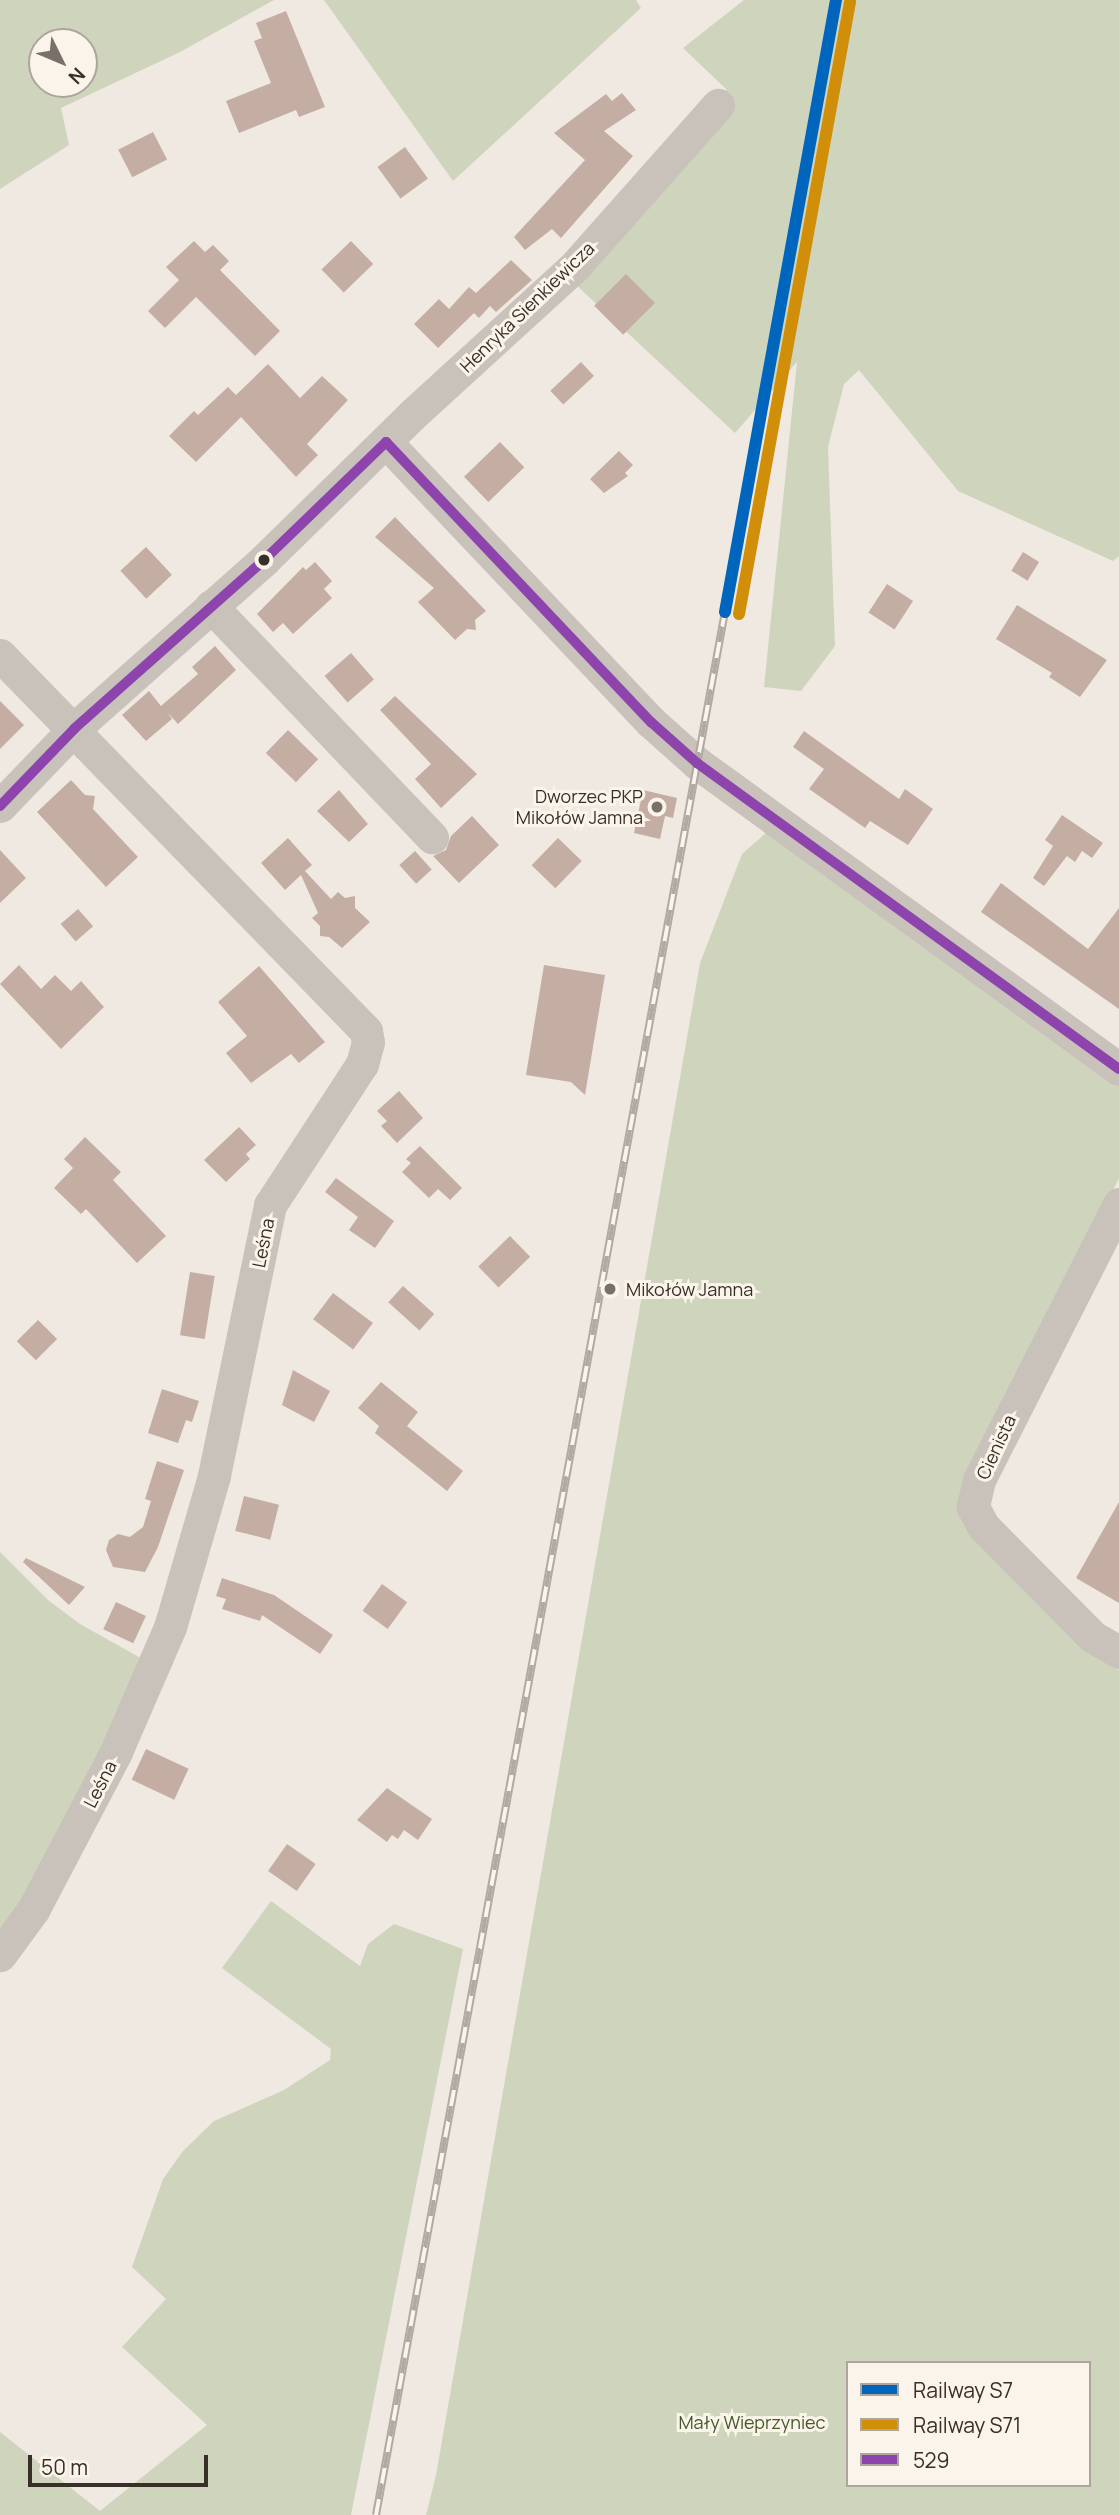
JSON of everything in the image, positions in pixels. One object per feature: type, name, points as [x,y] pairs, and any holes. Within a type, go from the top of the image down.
[{"type":"street","name":"Henryka Sienkiewicza","points":[[386,442],[574,267],[718,105]]},
{"type":"street","points":[[0,806],[75,727],[211,606],[386,442],[651,722],[697,763],[1119,1069]]},
{"type":"street","points":[[211,606],[432,837]]},
{"type":"street","name":"Leśna","points":[[0,655],[75,727],[366,1031],[368,1042],[362,1064],[270,1205],[214,1476],[170,1627],[116,1752],[33,1910],[0,1955]]},
{"type":"street","name":"Cienista","points":[[1119,1204],[979,1479],[973,1507],[983,1526],[1093,1637],[1119,1652]]},
{"type":"green space","points":[[0,0],[274,0],[180,52],[98,91],[98,28],[28,28],[28,98],[82,98],[61,108],[69,145],[0,189]]},
{"type":"green space","points":[[324,0],[636,0],[641,8],[453,181]]},
{"type":"green space","points":[[744,0],[1119,0],[1119,556],[1113,561],[958,491],[859,370],[844,384],[828,447],[835,646],[801,691],[764,687],[797,362],[735,433],[574,283],[727,90],[683,48]]},
{"type":"green space","name":"Mały Wieprzyniec","points":[[767,832],[1119,1083],[1119,1178],[959,1512],[1090,1651],[1119,1670],[1119,2515],[426,2515],[436,2475],[700,963],[742,854]]},
{"type":"green space","points":[[0,1552],[48,1600],[80,1624],[146,1661],[28,1893],[0,1930]]},
{"type":"green space","points":[[271,1901],[360,1966],[368,1944],[394,1924],[463,1949],[351,2515],[0,2515],[0,2432],[100,2511],[207,2425],[122,2347],[166,2299],[132,2267],[163,2179],[183,2151],[214,2121],[284,2090],[330,2060],[331,2049],[222,1968]]},
{"type":"building","points":[[286,11],[325,107],[299,117],[296,110],[239,133],[226,101],[271,83],[254,41],[262,38],[256,23]]},
{"type":"building","points":[[622,93],[636,110],[604,131],[633,156],[561,238],[552,229],[525,250],[514,237],[585,160],[554,133],[606,94],[612,101]]},
{"type":"building","points":[[153,132],[167,160],[132,177],[118,150]]},
{"type":"building","points":[[405,147],[428,179],[400,199],[377,167]]},
{"type":"building","points":[[194,241],[205,252],[213,245],[229,261],[220,270],[280,331],[255,356],[196,297],[165,328],[148,311],[179,280],[166,267]]},
{"type":"building","points":[[351,241],[373,264],[344,292],[322,269]]},
{"type":"building","points":[[511,260],[532,280],[496,312],[490,306],[479,318],[474,313],[438,348],[414,324],[439,299],[449,309],[469,287],[476,293]]},
{"type":"building","points":[[626,274],[655,303],[623,335],[594,306]]},
{"type":"building","points":[[581,362],[594,376],[563,405],[550,391]]},
{"type":"building","points":[[268,364],[300,398],[322,376],[348,400],[307,444],[318,455],[296,477],[241,417],[196,462],[169,436],[194,411],[198,415],[228,387],[236,395]]},
{"type":"building","points":[[500,442],[524,467],[488,502],[464,477]]},
{"type":"building","points":[[619,451],[633,465],[625,473],[628,476],[604,493],[590,479]]},
{"type":"building","points":[[395,517],[486,611],[475,620],[476,630],[467,629],[455,640],[418,602],[434,588],[375,537]]},
{"type":"building","points":[[146,547],[172,575],[146,599],[120,571]]},
{"type":"building","points":[[1023,552],[1039,562],[1027,581],[1011,571]]},
{"type":"building","points":[[315,562],[332,581],[324,589],[332,598],[293,634],[283,623],[273,632],[257,614],[303,567],[306,570]]},
{"type":"building","points":[[887,584],[913,601],[894,629],[868,613]]},
{"type":"building","points":[[1017,605],[1107,660],[1080,697],[1049,677],[1052,673],[996,639]]},
{"type":"building","points":[[215,646],[236,670],[178,724],[168,713],[172,719],[146,741],[122,715],[149,691],[161,706],[198,674],[192,667]]},
{"type":"building","points":[[351,653],[374,679],[348,702],[325,676]]},
{"type":"building","points":[[395,696],[477,774],[441,808],[415,779],[431,764],[380,710]]},
{"type":"building","points":[[0,701],[24,725],[0,749]]},
{"type":"building","points":[[288,730],[318,759],[296,782],[266,753]]},
{"type":"building","points":[[804,731],[899,799],[905,789],[933,809],[908,845],[870,821],[865,828],[809,789],[824,769],[793,747]]},
{"type":"building","points":[[71,780],[85,795],[95,796],[93,809],[138,857],[106,887],[37,812]]},
{"type":"building","points":[[339,790],[368,824],[349,842],[317,811]]},
{"type":"building","name":"Dworzec PKP Mikołów Jamna","points":[[643,790],[677,798],[673,818],[665,816],[660,839],[634,833]]},
{"type":"building","points":[[1062,815],[1103,843],[1092,858],[1082,851],[1075,862],[1067,856],[1044,886],[1033,878],[1053,846],[1045,840]]},
{"type":"building","points":[[472,816],[499,845],[459,883],[433,856],[446,850],[451,836]]},
{"type":"building","points":[[288,838],[312,865],[305,871],[331,899],[338,892],[345,898],[355,896],[355,908],[370,922],[342,948],[329,937],[320,936],[320,926],[312,918],[318,913],[301,875],[285,890],[261,863]]},
{"type":"building","points":[[558,838],[582,861],[555,888],[532,865]]},
{"type":"building","points":[[0,850],[26,878],[0,903]]},
{"type":"building","points":[[415,851],[432,870],[416,884],[399,865]]},
{"type":"building","points":[[1001,883],[1088,949],[1119,908],[1119,1009],[981,912]]},
{"type":"building","points":[[78,909],[93,926],[76,941],[61,924]]},
{"type":"building","points":[[19,965],[41,989],[55,975],[71,991],[81,981],[104,1007],[61,1049],[0,984]]},
{"type":"building","points":[[544,965],[605,975],[585,1095],[571,1082],[526,1075]]},
{"type":"building","points":[[259,966],[325,1042],[299,1063],[291,1054],[251,1083],[226,1053],[247,1036],[218,1002]]},
{"type":"building","points":[[399,1091],[423,1118],[397,1143],[381,1126],[387,1121],[377,1111]]},
{"type":"building","points":[[239,1127],[256,1145],[246,1154],[250,1159],[226,1182],[204,1160]]},
{"type":"building","points":[[85,1137],[121,1172],[113,1180],[166,1236],[137,1263],[86,1209],[81,1214],[54,1188],[73,1168],[64,1159]]},
{"type":"building","points":[[420,1146],[462,1188],[450,1200],[438,1189],[429,1198],[402,1172],[411,1163],[406,1159]]},
{"type":"building","points":[[336,1178],[394,1221],[375,1248],[349,1230],[358,1217],[325,1192]]},
{"type":"building","points":[[510,1236],[530,1257],[498,1287],[478,1267]]},
{"type":"building","points":[[190,1272],[215,1276],[205,1339],[180,1335]]},
{"type":"building","points":[[403,1286],[434,1314],[419,1330],[388,1302]]},
{"type":"building","points":[[333,1293],[373,1323],[353,1349],[313,1319]]},
{"type":"building","points":[[38,1320],[57,1339],[36,1360],[17,1341]]},
{"type":"building","points":[[293,1370],[330,1391],[314,1422],[282,1405]]},
{"type":"building","points":[[381,1382],[418,1412],[407,1426],[463,1471],[447,1491],[375,1433],[379,1426],[358,1408]]},
{"type":"building","points":[[162,1389],[199,1401],[192,1422],[186,1420],[178,1443],[148,1433]]},
{"type":"building","points":[[157,1461],[184,1470],[158,1547],[145,1572],[113,1567],[106,1550],[109,1540],[118,1534],[130,1537],[143,1527],[151,1501],[145,1499]]},
{"type":"building","points":[[244,1496],[279,1505],[270,1540],[235,1531]]},
{"type":"building","points":[[1119,1502],[1119,1603],[1076,1578]]},
{"type":"building","points":[[26,1558],[85,1587],[69,1605],[23,1562]]},
{"type":"building","points":[[222,1578],[274,1595],[333,1635],[320,1654],[262,1615],[260,1621],[222,1609],[226,1599],[216,1596]]},
{"type":"building","points":[[382,1584],[407,1602],[388,1629],[363,1611]]},
{"type":"building","points":[[116,1602],[146,1616],[133,1643],[103,1629]]},
{"type":"building","points":[[146,1749],[189,1769],[174,1800],[132,1780]]},
{"type":"building","points":[[387,1788],[432,1819],[418,1840],[404,1830],[398,1839],[392,1835],[387,1842],[357,1820]]},
{"type":"building","points":[[287,1844],[316,1864],[297,1891],[268,1871]]},
{"type":"railway","points":[[376,2515],[725,612]]},
{"type":"rail line","name":"S7","points":[[725,612],[836,0]]},
{"type":"rail line","name":"S71","points":[[739,614],[850,2]]},
{"type":"transit line","name":"529","points":[[0,806],[75,728],[264,560],[386,442],[651,722],[697,763],[1119,1069]]},
{"type":"place","name":"Dworzec PKP Mikołów Jamna","points":[[657,807]]},
{"type":"place","name":"Mikołów Jamna","points":[[610,1289]]}]
